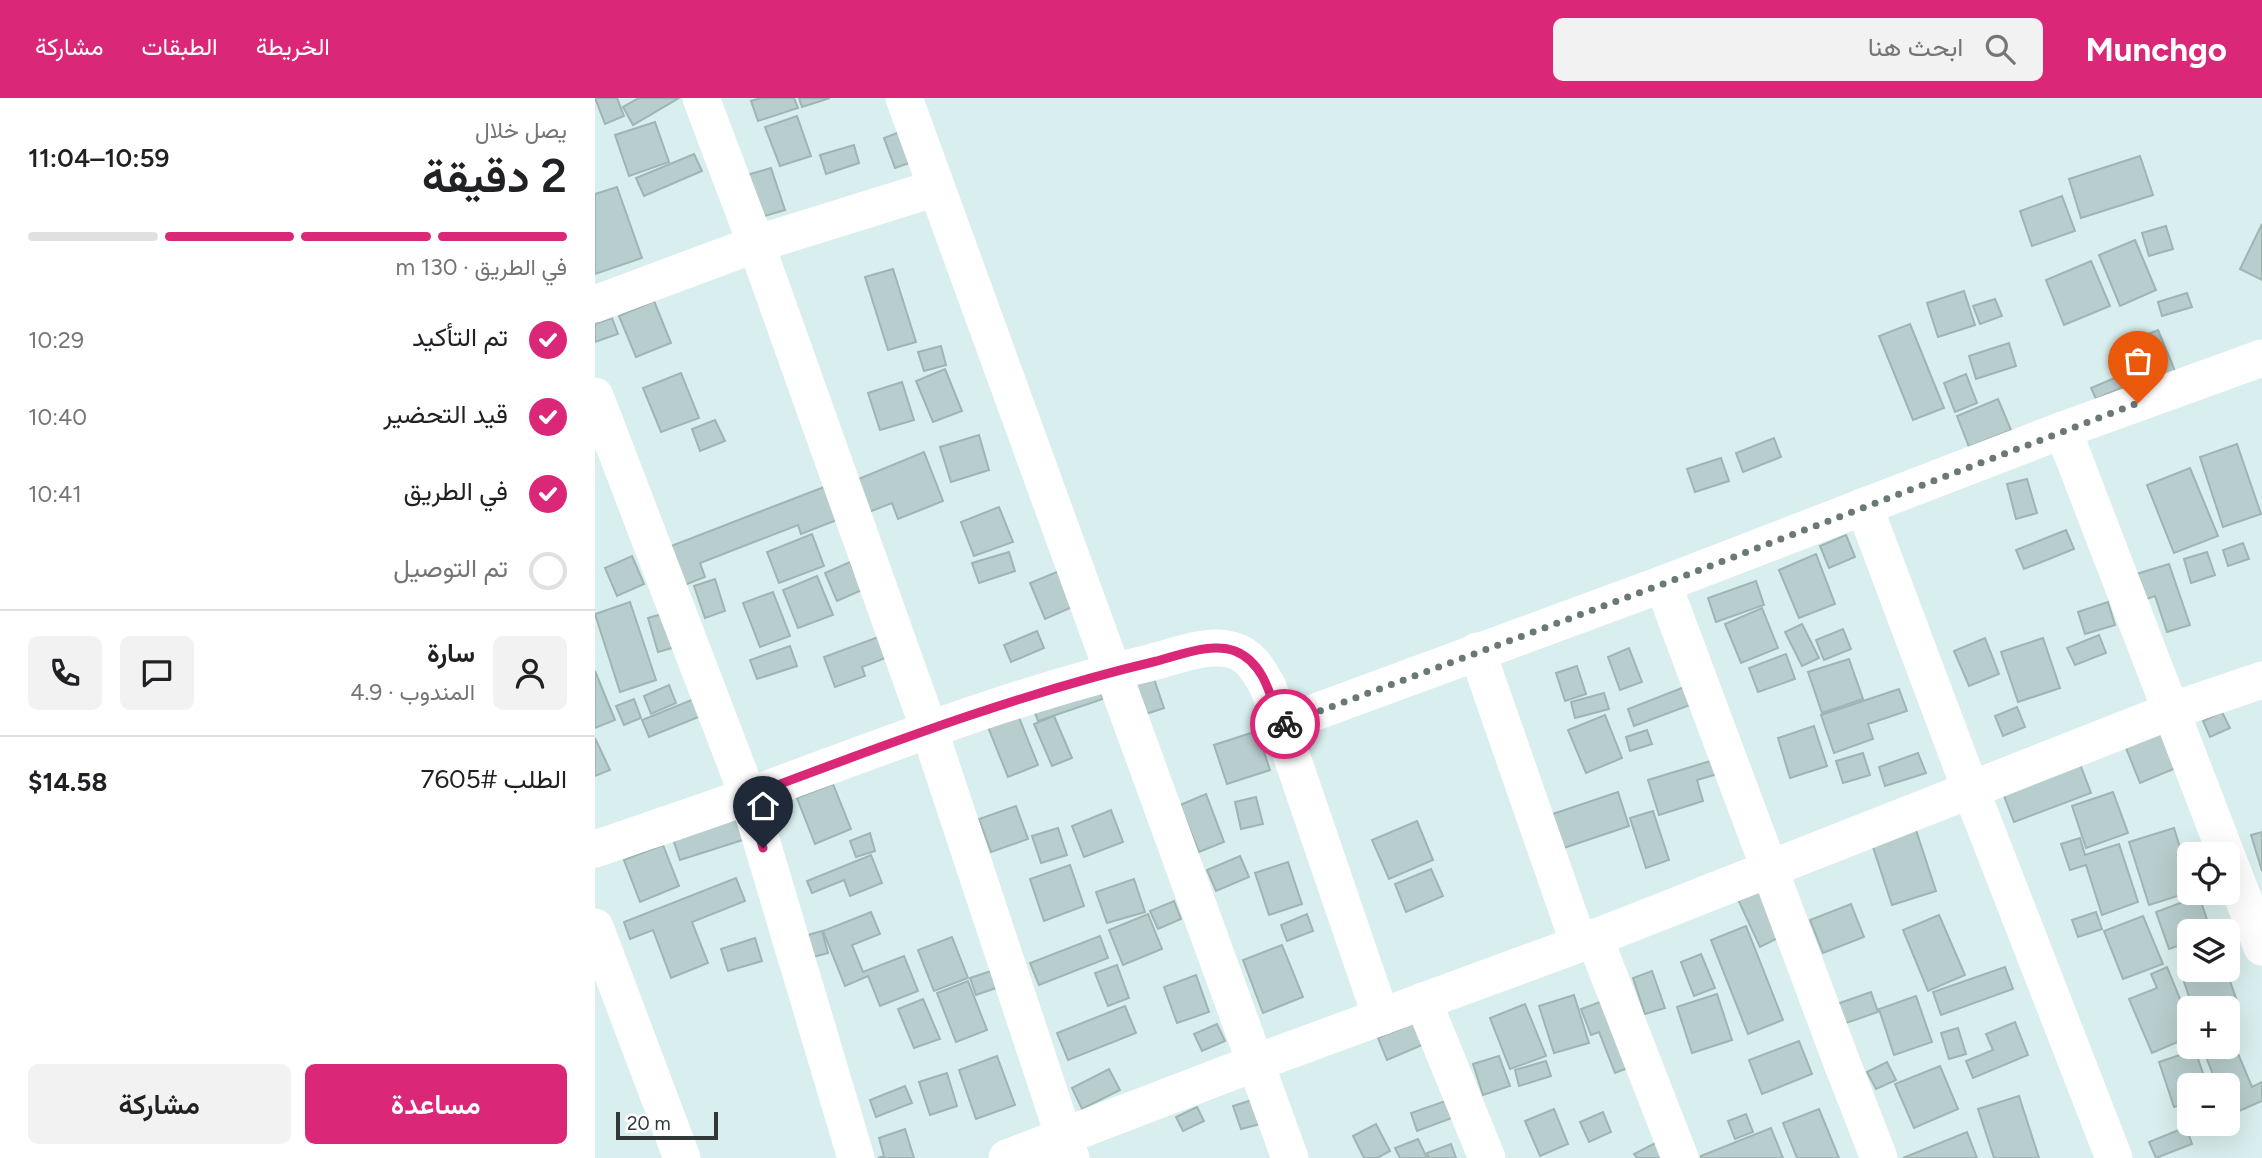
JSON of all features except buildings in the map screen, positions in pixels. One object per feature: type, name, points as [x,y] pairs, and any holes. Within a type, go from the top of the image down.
[{"type":"street","points":[[701,98],[756,244],[929,729],[1067,1148]]},
{"type":"street","points":[[904,98],[1290,1158]]},
{"type":"street","points":[[595,304],[756,244],[936,188]]},
{"type":"street","points":[[1280,725],[1663,584],[2063,430],[2262,358]]},
{"type":"street","points":[[595,396],[748,796],[856,1158]]},
{"type":"street","points":[[2063,430],[2221,842]]},
{"type":"street","points":[[1864,506],[2114,1158]]},
{"type":"street","points":[[1663,584],[1879,1158]]},
{"type":"street","points":[[595,849],[929,729],[1111,672],[1211,648],[1232,650],[1249,658],[1268,687],[1381,1017]]},
{"type":"street","points":[[1477,651],[1586,940],[1680,1158]]},
{"type":"street","points":[[1007,1158],[1067,1148],[1255,1063],[1586,940],[2171,711],[2262,680]]},
{"type":"street","points":[[2240,885],[2258,924]]},
{"type":"street","points":[[595,927],[682,1158]]},
{"type":"street","points":[[1423,1001],[1487,1158]]},
{"type":"way so far","points":[[1285,724],[1663,584],[2138,403]]},
{"type":"route","points":[[763,848],[748,796],[929,729],[1111,672],[1211,648],[1232,650],[1249,658],[1268,687],[1280,725],[1285,724]]}]
